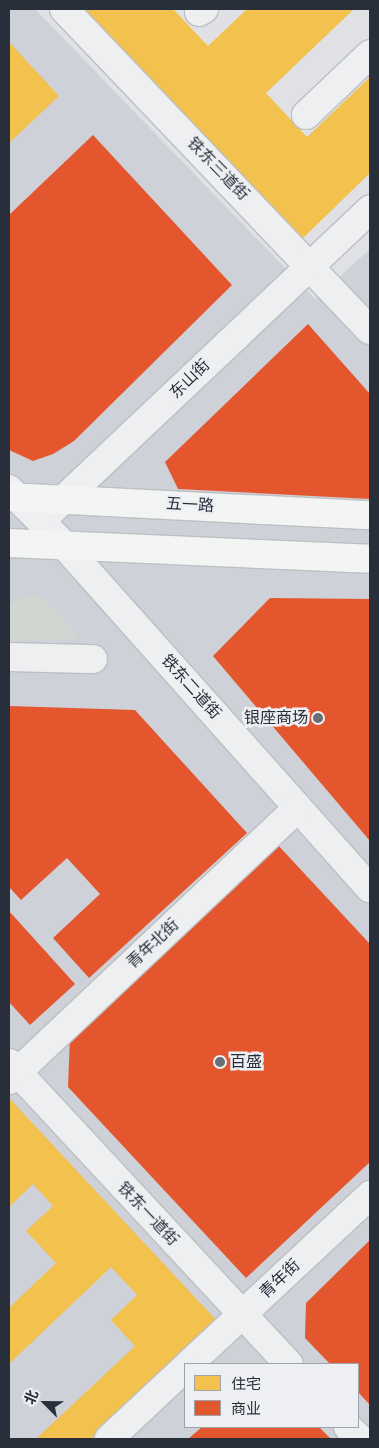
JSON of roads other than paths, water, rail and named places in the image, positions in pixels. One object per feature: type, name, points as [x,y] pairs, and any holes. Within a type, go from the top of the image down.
[{"type":"main road","name":"五一路","points":[[11,494],[65,499],[370,515]]},
{"type":"main road","points":[[10,545],[63,544],[370,559]]},
{"type":"street","name":"铁东三道街","points":[[64,9],[370,330]]},
{"type":"street","points":[[306,115],[370,54]]},
{"type":"street","name":"东山街","points":[[10,545],[65,499],[310,265],[369,212]]},
{"type":"street","name":"铁东二道街","points":[[11,494],[63,544],[370,888]]},
{"type":"street","points":[[9,657],[93,659]]},
{"type":"street","name":"青年北街","points":[[12,1071],[298,808]]},
{"type":"street","name":"铁东一道街","points":[[12,1071],[287,1363]]},
{"type":"street","name":"青年街","points":[[190,1363],[370,1194]]},
{"type":"street","points":[[117,1436],[184,1369]]},
{"type":"street","points":[[349,1428],[360,1439]]},
{"type":"place","name":"银座商场","points":[[318,718]]},
{"type":"place","name":"百盛","points":[[220,1062]]}]
